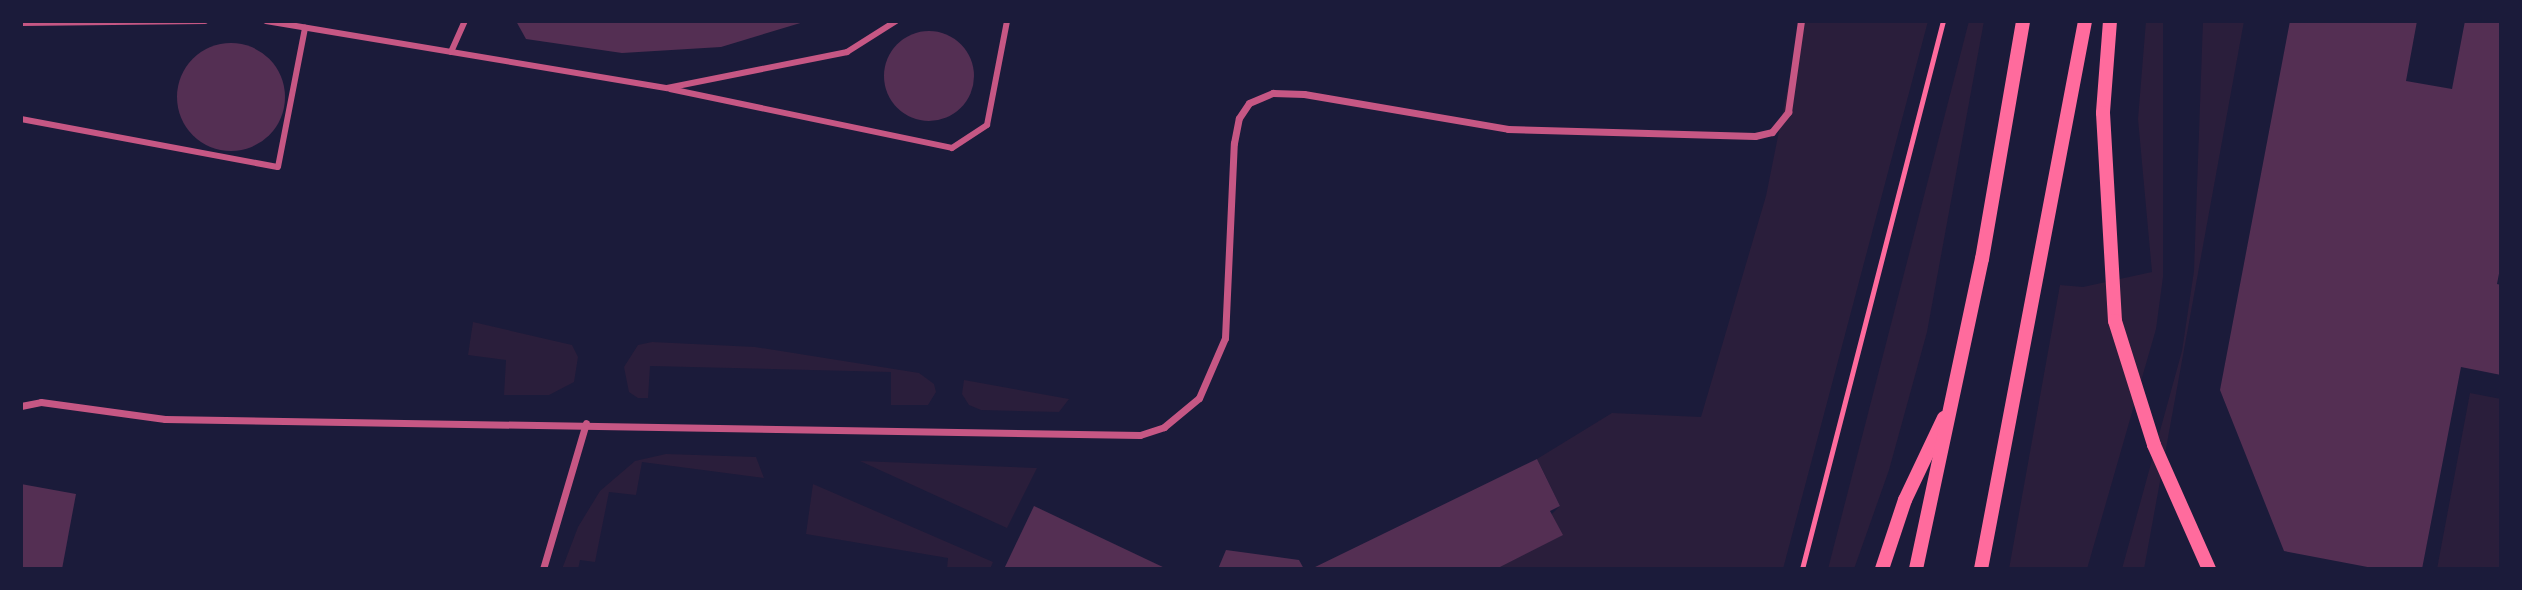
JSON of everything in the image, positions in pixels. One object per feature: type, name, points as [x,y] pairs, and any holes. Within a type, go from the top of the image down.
[{"type":"main road","points":[[1916,569],[1956,391],[2023,21]]},
{"type":"main road","points":[[1981,569],[2085,21]]},
{"type":"main road","points":[[2110,21],[2102,113],[2115,321],[2154,445],[2209,569]]},
{"type":"main road","points":[[1882,569],[1905,500],[1956,391]]},
{"type":"street","points":[[21,23],[205,21]]},
{"type":"street","points":[[266,21],[667,88],[952,148],[987,125],[1007,21]]},
{"type":"street","points":[[451,52],[465,21]]},
{"type":"street","points":[[667,88],[847,52],[896,21]]},
{"type":"street","points":[[21,406],[41,402],[165,419],[586,423],[1140,435],[1164,427],[1199,398],[1213,374],[1225,338],[1234,142],[1239,118],[1249,103],[1273,93],[1304,94],[1508,129],[1755,136],[1772,132],[1788,113],[1801,21]]},
{"type":"street","points":[[21,119],[278,167],[305,28]]},
{"type":"street","points":[[543,569],[586,423]]},
{"type":"path","points":[[1802,569],[1944,21]]},
{"type":"shaded area","points":[[1801,21],[1928,21],[1783,569],[1496,569],[1560,506],[1537,459],[1612,413],[1701,417],[1766,196]]},
{"type":"shaded area","points":[[1969,21],[1984,21],[1927,332],[1889,470],[1854,569],[1828,569]]},
{"type":"shaded area","points":[[2146,21],[2163,21],[2163,277],[2156,329],[2087,569],[2009,569],[2060,285],[2083,287],[2152,272],[2138,119]]},
{"type":"shaded area","points":[[2203,21],[2244,21],[2144,569],[2122,569],[2182,351],[2194,271]]},
{"type":"shaded area","points":[[473,322],[572,345],[578,357],[574,382],[549,395],[504,395],[506,360],[468,355]]},
{"type":"shaded area","points":[[652,342],[755,347],[919,373],[934,384],[936,392],[928,405],[891,405],[891,372],[650,366],[648,398],[638,398],[629,392],[624,367],[638,345]]},
{"type":"shaded area","points":[[964,380],[1069,399],[1059,412],[981,410],[969,405],[962,394]]},
{"type":"shaded area","points":[[2470,393],[2501,399],[2501,569],[2437,569]]},
{"type":"shaded area","points":[[666,454],[756,457],[764,478],[642,462],[636,495],[609,492],[595,562],[580,560],[578,569],[562,569],[578,527],[600,491],[635,461]]},
{"type":"shaded area","points":[[860,461],[1037,468],[1007,528]]},
{"type":"shaded area","points":[[813,484],[993,562],[990,569],[947,569],[948,558],[806,534]]},
{"type":"building","points":[[516,21],[807,21],[721,47],[622,53],[526,39]]},
{"type":"building","points":[[2290,21],[2417,21],[2406,81],[2452,89],[2465,21],[2501,21],[2501,263],[2497,284],[2501,285],[2501,375],[2461,367],[2422,569],[2378,569],[2284,551],[2220,390]]},
{"type":"building","points":[[929,31],[946,34],[961,44],[971,59],[974,76],[971,93],[961,108],[946,118],[929,121],[912,118],[897,108],[887,93],[884,76],[887,59],[897,44],[912,34]]},
{"type":"building","points":[[231,43],[252,47],[269,59],[281,76],[285,97],[281,118],[269,135],[252,147],[231,151],[210,147],[193,135],[181,118],[177,97],[181,76],[193,59],[210,47]]},
{"type":"building","points":[[1537,459],[1560,506],[1550,511],[1563,535],[1496,569],[1311,569]]},
{"type":"building","points":[[21,484],[76,494],[62,569],[21,569]]},
{"type":"building","points":[[1034,506],[1167,569],[1004,569]]},
{"type":"building","points":[[1226,550],[1299,560],[1304,569],[1218,569]]}]
